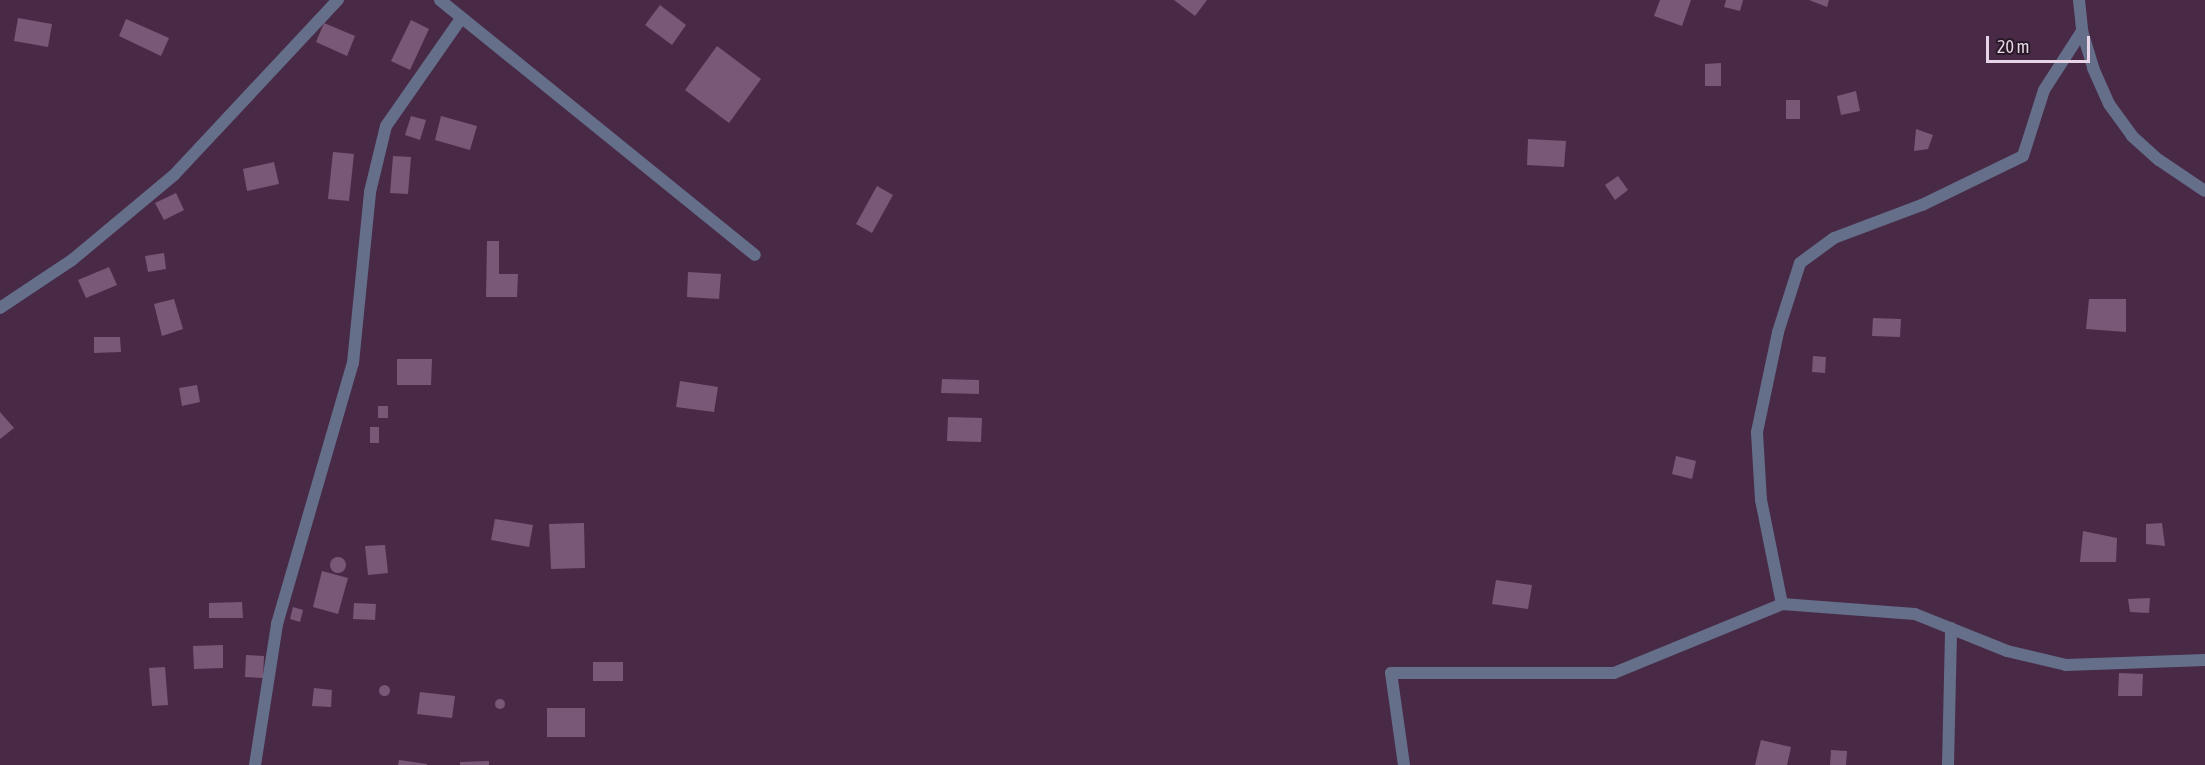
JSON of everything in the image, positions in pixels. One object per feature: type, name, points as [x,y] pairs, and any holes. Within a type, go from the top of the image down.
[{"type":"street","points":[[0,308],[72,260],[174,175],[338,0]]},
{"type":"street","points":[[440,0],[460,20],[755,255]]},
{"type":"street","points":[[2079,0],[2082,31],[2109,104],[2132,136],[2159,160],[2205,191]]},
{"type":"street","points":[[255,765],[277,624],[353,363],[370,192],[387,126],[460,20]]},
{"type":"street","points":[[1782,604],[1761,500],[1757,432],[1778,332],[1800,263],[1834,238],[1922,205],[2023,156],[2044,90],[2082,31]]},
{"type":"street","points":[[1404,765],[1391,673],[1614,673],[1782,604],[1915,614],[2007,651],[2066,665],[2205,660]]},
{"type":"street","points":[[1948,765],[1951,628]]},
{"type":"building","points":[[1174,0],[1207,0],[1195,16]]},
{"type":"building","points":[[1660,0],[1691,0],[1682,26],[1654,16]]},
{"type":"building","points":[[1726,0],[1743,0],[1740,11],[1724,7]]},
{"type":"building","points":[[1809,0],[1829,0],[1827,7]]},
{"type":"building","points":[[660,5],[686,25],[672,45],[645,25]]},
{"type":"building","points":[[18,18],[52,24],[48,47],[14,41]]},
{"type":"building","points":[[126,19],[169,38],[161,56],[119,36]]},
{"type":"building","points":[[411,20],[429,29],[410,70],[391,61]]},
{"type":"building","points":[[324,23],[355,36],[347,56],[316,42]]},
{"type":"building","points":[[717,46],[761,79],[729,123],[685,90]]},
{"type":"building","points":[[1721,63],[1721,86],[1705,86],[1705,64]]},
{"type":"building","points":[[1856,91],[1860,111],[1841,115],[1837,96]]},
{"type":"building","points":[[1786,100],[1800,100],[1800,119],[1786,119]]},
{"type":"building","points":[[411,116],[426,120],[420,140],[405,135]]},
{"type":"building","points":[[441,116],[477,126],[470,150],[435,140]]},
{"type":"building","points":[[1916,129],[1933,135],[1928,149],[1914,151]]},
{"type":"building","points":[[1528,139],[1566,141],[1564,167],[1527,165]]},
{"type":"building","points":[[333,152],[354,154],[349,201],[328,199]]},
{"type":"building","points":[[393,156],[411,157],[408,194],[390,193]]},
{"type":"building","points":[[274,162],[279,184],[247,191],[243,169]]},
{"type":"building","points":[[1618,176],[1628,190],[1615,200],[1605,185]]},
{"type":"building","points":[[877,186],[893,195],[872,233],[856,224]]},
{"type":"building","points":[[176,193],[184,210],[164,220],[155,203]]},
{"type":"building","points":[[487,241],[499,241],[499,274],[518,274],[517,297],[486,297]]},
{"type":"building","points":[[164,253],[166,269],[148,272],[145,256]]},
{"type":"building","points":[[109,267],[117,285],[86,298],[78,280]]},
{"type":"building","points":[[688,272],[721,274],[719,299],[687,297]]},
{"type":"building","points":[[174,299],[183,329],[162,336],[154,304]]},
{"type":"building","points":[[2089,299],[2126,299],[2126,332],[2086,329]]},
{"type":"building","points":[[1873,318],[1901,319],[1900,337],[1872,336]]},
{"type":"building","points":[[94,337],[120,337],[121,352],[94,353]]},
{"type":"building","points":[[1813,356],[1826,357],[1825,373],[1812,372]]},
{"type":"building","points":[[397,359],[432,359],[431,385],[397,385]]},
{"type":"building","points":[[942,379],[979,380],[979,394],[941,393]]},
{"type":"building","points":[[680,381],[718,387],[714,412],[676,407]]},
{"type":"building","points":[[197,385],[200,402],[182,406],[179,388]]},
{"type":"building","points":[[378,406],[388,406],[388,418],[378,418]]},
{"type":"building","points":[[0,412],[14,428],[0,439]]},
{"type":"building","points":[[948,417],[982,418],[981,442],[947,441]]},
{"type":"building","points":[[370,427],[379,427],[379,443],[370,443]]},
{"type":"building","points":[[1676,456],[1696,461],[1692,479],[1672,474]]},
{"type":"building","points":[[495,519],[533,525],[529,547],[491,540]]},
{"type":"building","points":[[584,523],[585,568],[551,569],[549,524]]},
{"type":"building","points":[[2162,523],[2165,546],[2146,544],[2146,524]]},
{"type":"building","points":[[2083,531],[2117,538],[2116,562],[2080,562]]},
{"type":"building","points":[[385,545],[388,573],[368,575],[365,546]]},
{"type":"building","points":[[335,557],[341,557],[346,565],[344,571],[335,573],[330,568],[330,562]]},
{"type":"building","points":[[322,571],[348,578],[338,614],[313,607]]},
{"type":"building","points":[[1496,580],[1532,585],[1528,609],[1492,604]]},
{"type":"building","points":[[2150,598],[2149,613],[2130,612],[2128,599]]},
{"type":"building","points":[[242,602],[243,618],[209,618],[209,603]]},
{"type":"building","points":[[354,603],[376,604],[375,620],[353,619]]},
{"type":"building","points":[[293,607],[303,610],[300,622],[290,619]]},
{"type":"building","points":[[223,645],[223,668],[194,669],[193,646]]},
{"type":"building","points":[[246,655],[264,656],[263,678],[245,677]]},
{"type":"building","points":[[593,662],[623,662],[623,681],[593,681]]},
{"type":"building","points":[[165,667],[168,705],[152,706],[149,668]]},
{"type":"building","points":[[2119,673],[2143,674],[2142,696],[2118,696]]},
{"type":"building","points":[[384,685],[388,686],[388,694],[384,695],[380,694],[379,690],[380,686]]},
{"type":"building","points":[[314,688],[332,690],[331,707],[312,706]]},
{"type":"building","points":[[420,692],[455,696],[452,718],[417,714]]},
{"type":"building","points":[[500,699],[504,700],[504,708],[500,709],[496,708],[495,704],[496,700]]},
{"type":"building","points":[[547,708],[585,708],[585,737],[547,737]]},
{"type":"building","points":[[1761,740],[1791,747],[1787,765],[1755,765]]},
{"type":"building","points":[[1831,750],[1847,751],[1846,765],[1830,765]]},
{"type":"building","points":[[399,760],[427,764],[427,765],[398,765]]},
{"type":"building","points":[[489,761],[489,765],[460,765],[460,762]]}]
